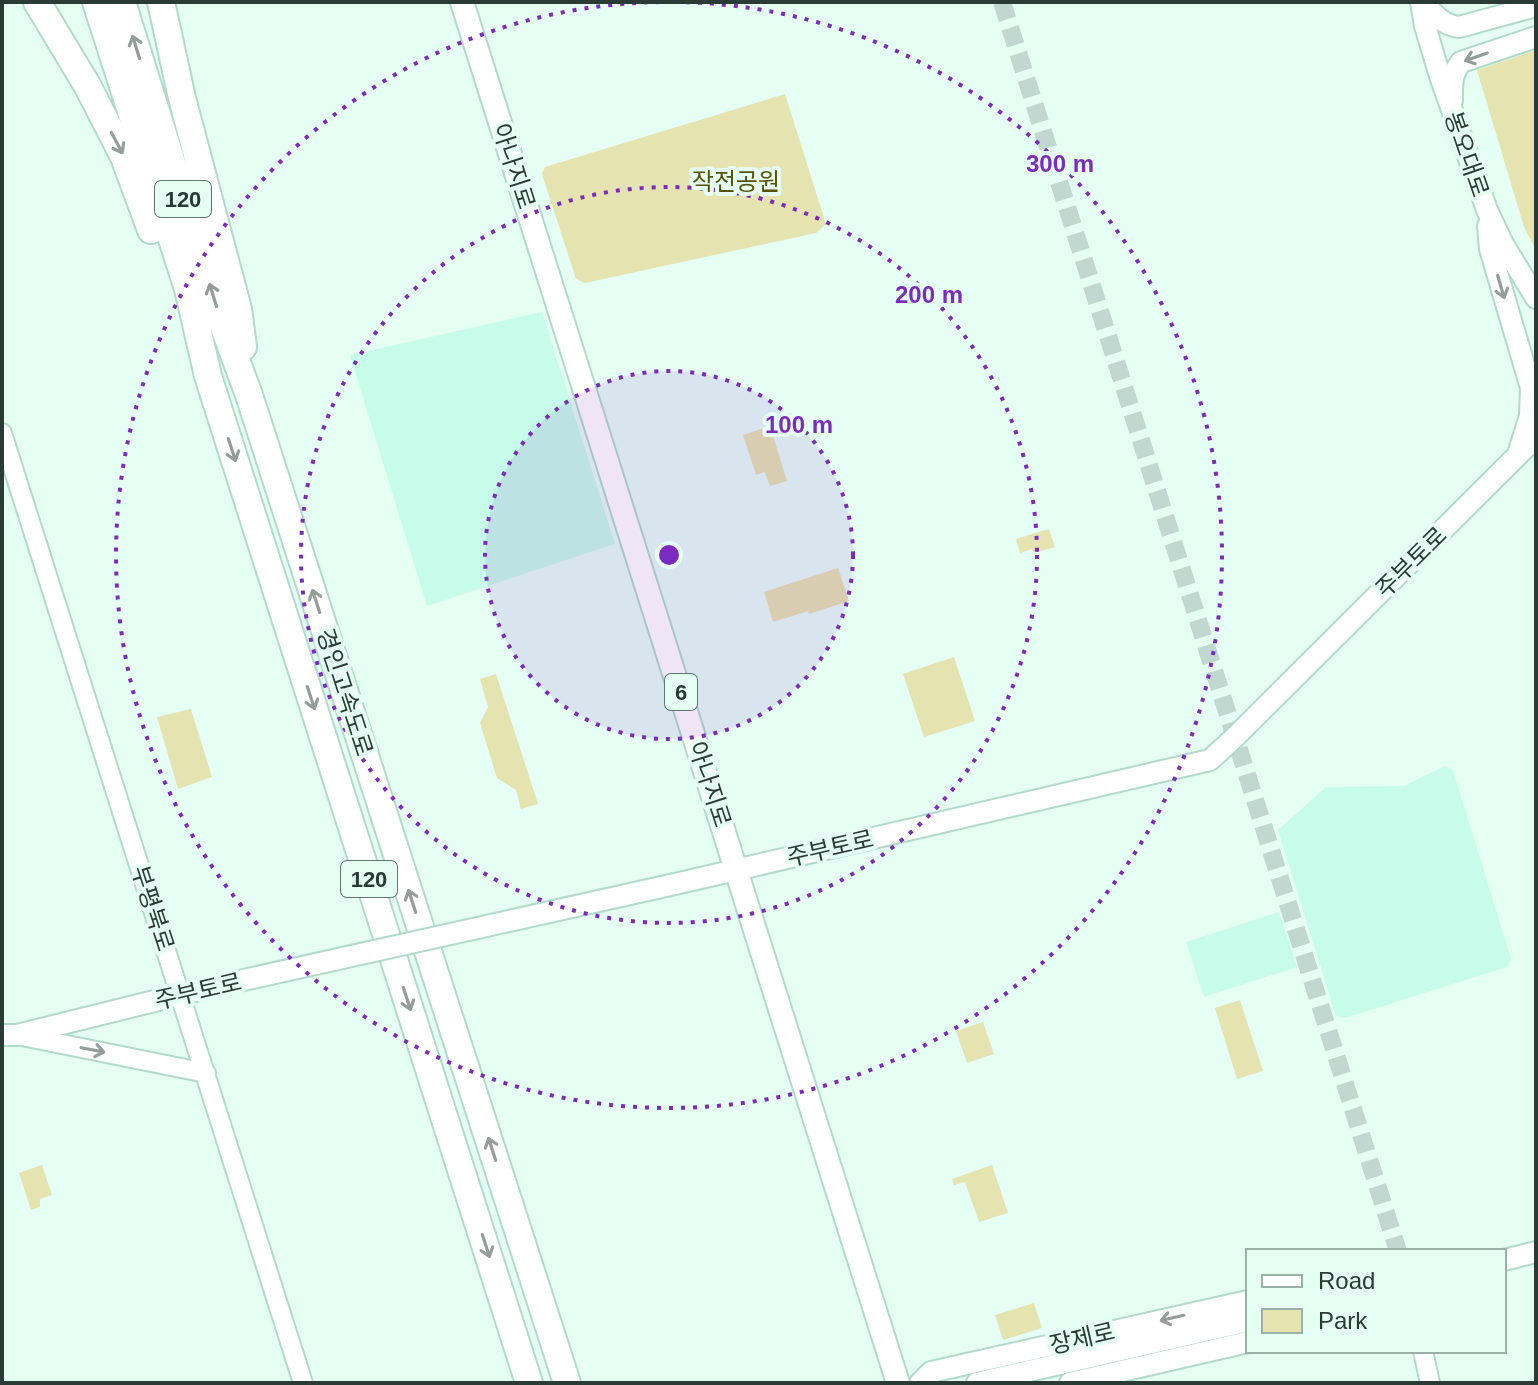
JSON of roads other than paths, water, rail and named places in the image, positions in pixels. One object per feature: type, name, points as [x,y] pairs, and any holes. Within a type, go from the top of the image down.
[{"type":"highway","points":[[37,2],[87,85],[124,157],[208,376]]},
{"type":"highway","name":"경인고속도로","points":[[96,2],[188,289],[208,376],[529,1383]]},
{"type":"highway","name":"경인고속도로","points":[[122,2],[219,314],[249,395],[567,1383]]},
{"type":"highway","points":[[161,2],[182,98],[238,309],[249,395]]},
{"type":"main road","name":"아나지로","points":[[462,2],[898,1383]]},
{"type":"main road","points":[[1419,2],[1441,21],[1459,27],[1536,6]]},
{"type":"main road","name":"봉오대로","points":[[1419,2],[1440,76],[1487,210],[1503,244],[1536,298]]},
{"type":"main road","points":[[1452,108],[1452,78],[1461,62],[1536,37]]},
{"type":"main road","points":[[1487,210],[1490,249],[1531,388],[1530,416],[1518,454]]},
{"type":"main road","name":"주부토로","points":[[9,1035],[1210,760],[1536,437]]},
{"type":"main road","points":[[1506,1260],[1536,1252]]},
{"type":"main road","name":"장제로","points":[[920,1383],[931,1372],[1246,1301]]},
{"type":"main road","name":"장제로","points":[[977,1383],[1246,1321]]},
{"type":"main road","name":"장제로","points":[[1070,1383],[1246,1342]]},
{"type":"street","name":"부평북로","points":[[2,433],[303,1383]]},
{"type":"street","points":[[9,1035],[206,1073]]},
{"type":"street","points":[[1423,1353],[1430,1383]]},
{"type":"tunnel","points":[[1002,2],[1397,1249]]},
{"type":"park label","name":"작전공원","points":[[736,181]]}]
